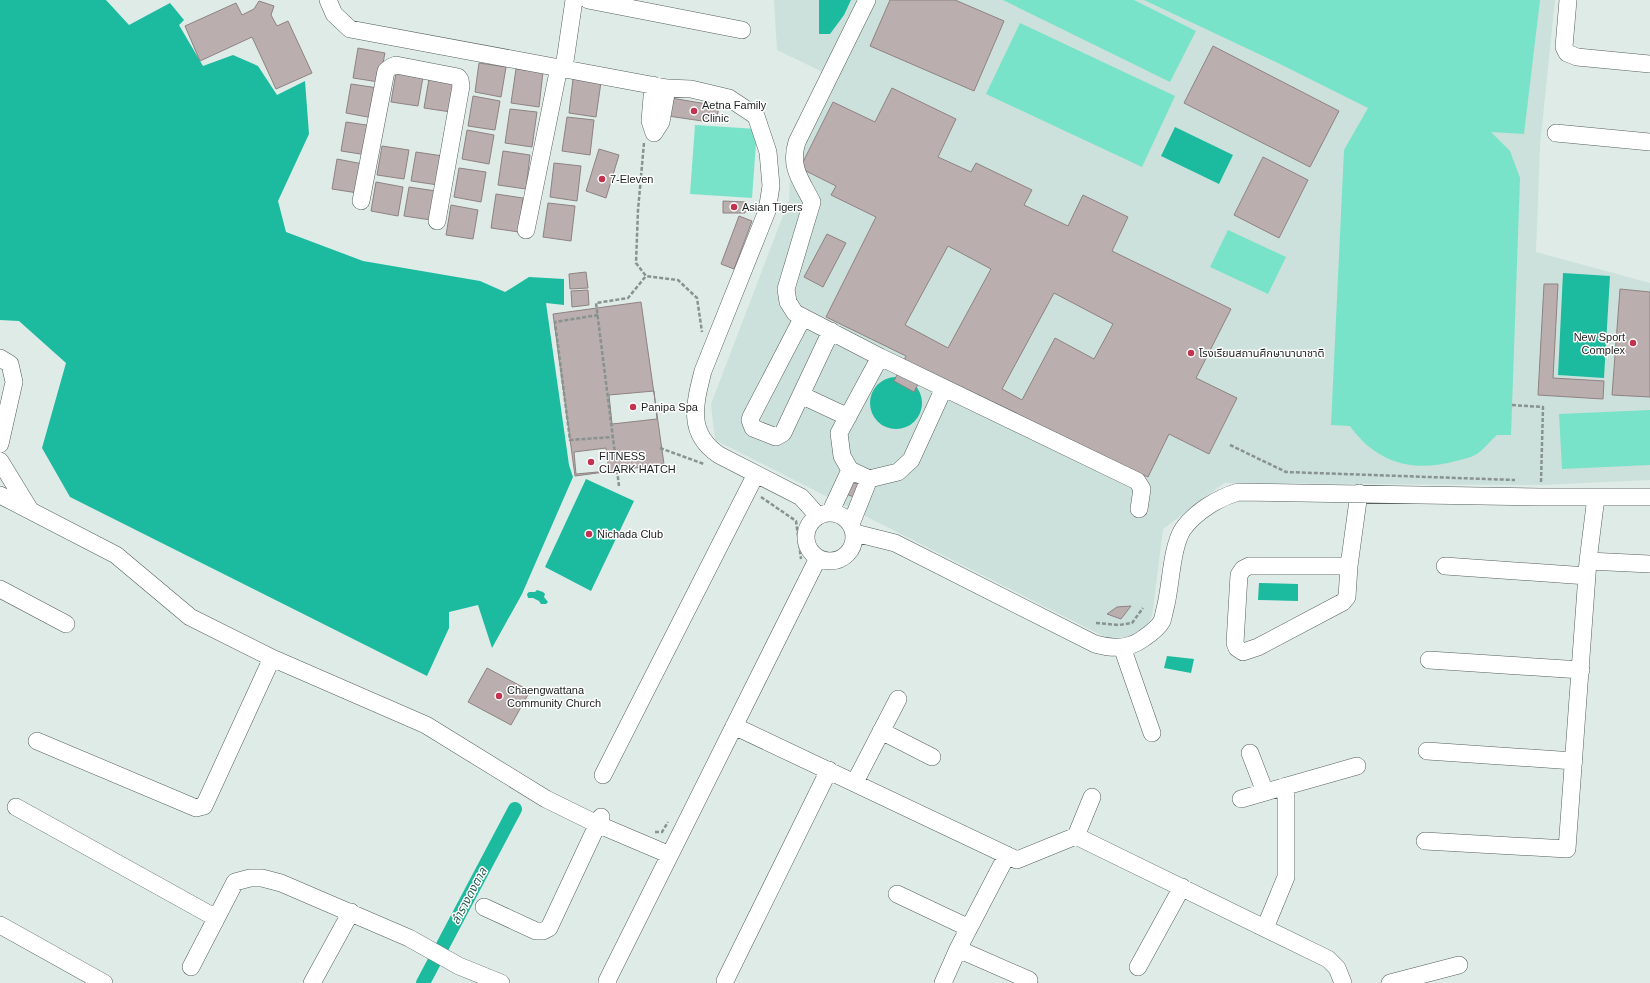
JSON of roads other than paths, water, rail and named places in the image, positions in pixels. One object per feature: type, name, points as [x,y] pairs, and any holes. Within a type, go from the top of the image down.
[{"type":"street","points":[[328,0],[334,14],[350,29],[660,87],[691,89],[730,98],[756,116],[768,152],[771,186],[767,211],[703,371],[696,398],[694,413],[698,429],[707,447],[800,497],[824,514],[843,516],[853,528],[895,543],[1095,644],[1108,648],[1122,647],[1139,642],[1152,633],[1162,621],[1177,545],[1183,530],[1194,518],[1214,503],[1228,495],[1238,492],[1359,493],[1540,486],[1596,496],[1650,497]]},
{"type":"street","points":[[559,67],[565,0]]},
{"type":"street","points":[[526,230],[574,0]]},
{"type":"street","points":[[588,0],[742,30]]},
{"type":"street","points":[[867,0],[797,142],[794,152],[794,165],[812,202],[786,289],[788,302],[795,313],[880,357],[1137,481],[1142,489],[1140,509]]},
{"type":"street","points":[[1568,0],[1564,47],[1567,53],[1577,57],[1650,64]]},
{"type":"street","points":[[426,71],[432,44]]},
{"type":"street","points":[[361,201],[386,71],[391,67],[396,66],[458,77],[461,86],[437,221]]},
{"type":"street","points":[[1556,133],[1650,142]]},
{"type":"street","points":[[803,317],[751,417],[751,424],[753,428],[772,436],[779,436],[783,433],[831,331]]},
{"type":"street","points":[[880,357],[839,432],[842,456],[850,470],[869,479],[898,472],[911,460],[944,388]]},
{"type":"street","points":[[0,358],[10,364],[14,382],[10,402],[2,427],[0,444]]},
{"type":"street","points":[[801,395],[848,417]]},
{"type":"street","points":[[0,461],[30,510]]},
{"type":"street","points":[[850,470],[843,487],[824,514],[810,524],[806,536],[807,543],[810,551],[818,558],[829,561],[837,560],[848,554],[853,546],[853,528],[869,479]]},
{"type":"street","points":[[603,775],[756,474]]},
{"type":"street","points":[[1349,566],[1249,566],[1243,569],[1239,575],[1235,643],[1237,648],[1243,652],[1258,646],[1343,602],[1347,597],[1349,566],[1359,493]]},
{"type":"street","points":[[0,495],[116,555],[190,618],[272,658],[426,725],[546,799],[599,821],[670,855]]},
{"type":"street","points":[[1425,841],[1567,849],[1588,568],[1596,496]]},
{"type":"street","points":[[608,983],[607,981],[818,558]]},
{"type":"street","points":[[1445,566],[1588,568],[1650,564]]},
{"type":"street","points":[[0,589],[66,624]]},
{"type":"street","points":[[1122,647],[1152,733]]},
{"type":"street","points":[[37,741],[196,808],[201,808],[204,806],[272,658]]},
{"type":"street","points":[[1428,660],[1581,670]]},
{"type":"street","points":[[855,782],[898,699]]},
{"type":"street","points":[[734,726],[1017,860],[1076,836],[1092,797]]},
{"type":"street","points":[[881,731],[932,757]]},
{"type":"street","points":[[1427,751],[1574,760]]},
{"type":"street","points":[[1250,753],[1265,792]]},
{"type":"street","points":[[1241,799],[1357,766]]},
{"type":"street","points":[[725,981],[829,770]]},
{"type":"street","points":[[1265,928],[1286,877],[1286,786]]},
{"type":"street","points":[[16,807],[216,918]]},
{"type":"street","points":[[484,908],[536,932],[549,928],[599,821]]},
{"type":"street","points":[[1076,836],[1328,959],[1337,968],[1344,983]]},
{"type":"street","points":[[943,983],[958,949],[1007,855]]},
{"type":"street","points":[[191,967],[235,882],[250,878],[262,878],[281,883],[351,912],[409,938],[459,966],[500,983]]},
{"type":"street","points":[[1138,967],[1182,887]]},
{"type":"street","points":[[897,894],[970,928]]},
{"type":"street","points":[[312,983],[351,912]]},
{"type":"street","points":[[0,926],[104,983]]},
{"type":"street","points":[[958,949],[1029,980]]},
{"type":"street","points":[[1390,983],[1459,965]]},
{"type":"waterway","name":"ลำรางดงตาล","points":[[423,983],[515,809]]},
{"type":"place","name":"Aetna Family Clinic","points":[[694,111]]},
{"type":"place","name":"7-Eleven","points":[[602,179]]},
{"type":"place","name":"Asian Tigers","points":[[734,207]]},
{"type":"place","name":"New Sport Complex","points":[[1633,343]]},
{"type":"place","name":"โรงเรียนสถานศึกษานานาชาติ","points":[[1191,353]]},
{"type":"place","name":"Panipa Spa","points":[[633,407]]},
{"type":"place","name":"FITNESS CLARK HATCH","points":[[591,462]]},
{"type":"place","name":"Nichada Club","points":[[589,534]]},
{"type":"place","name":"Chaengwattana Community Church","points":[[499,696]]}]
